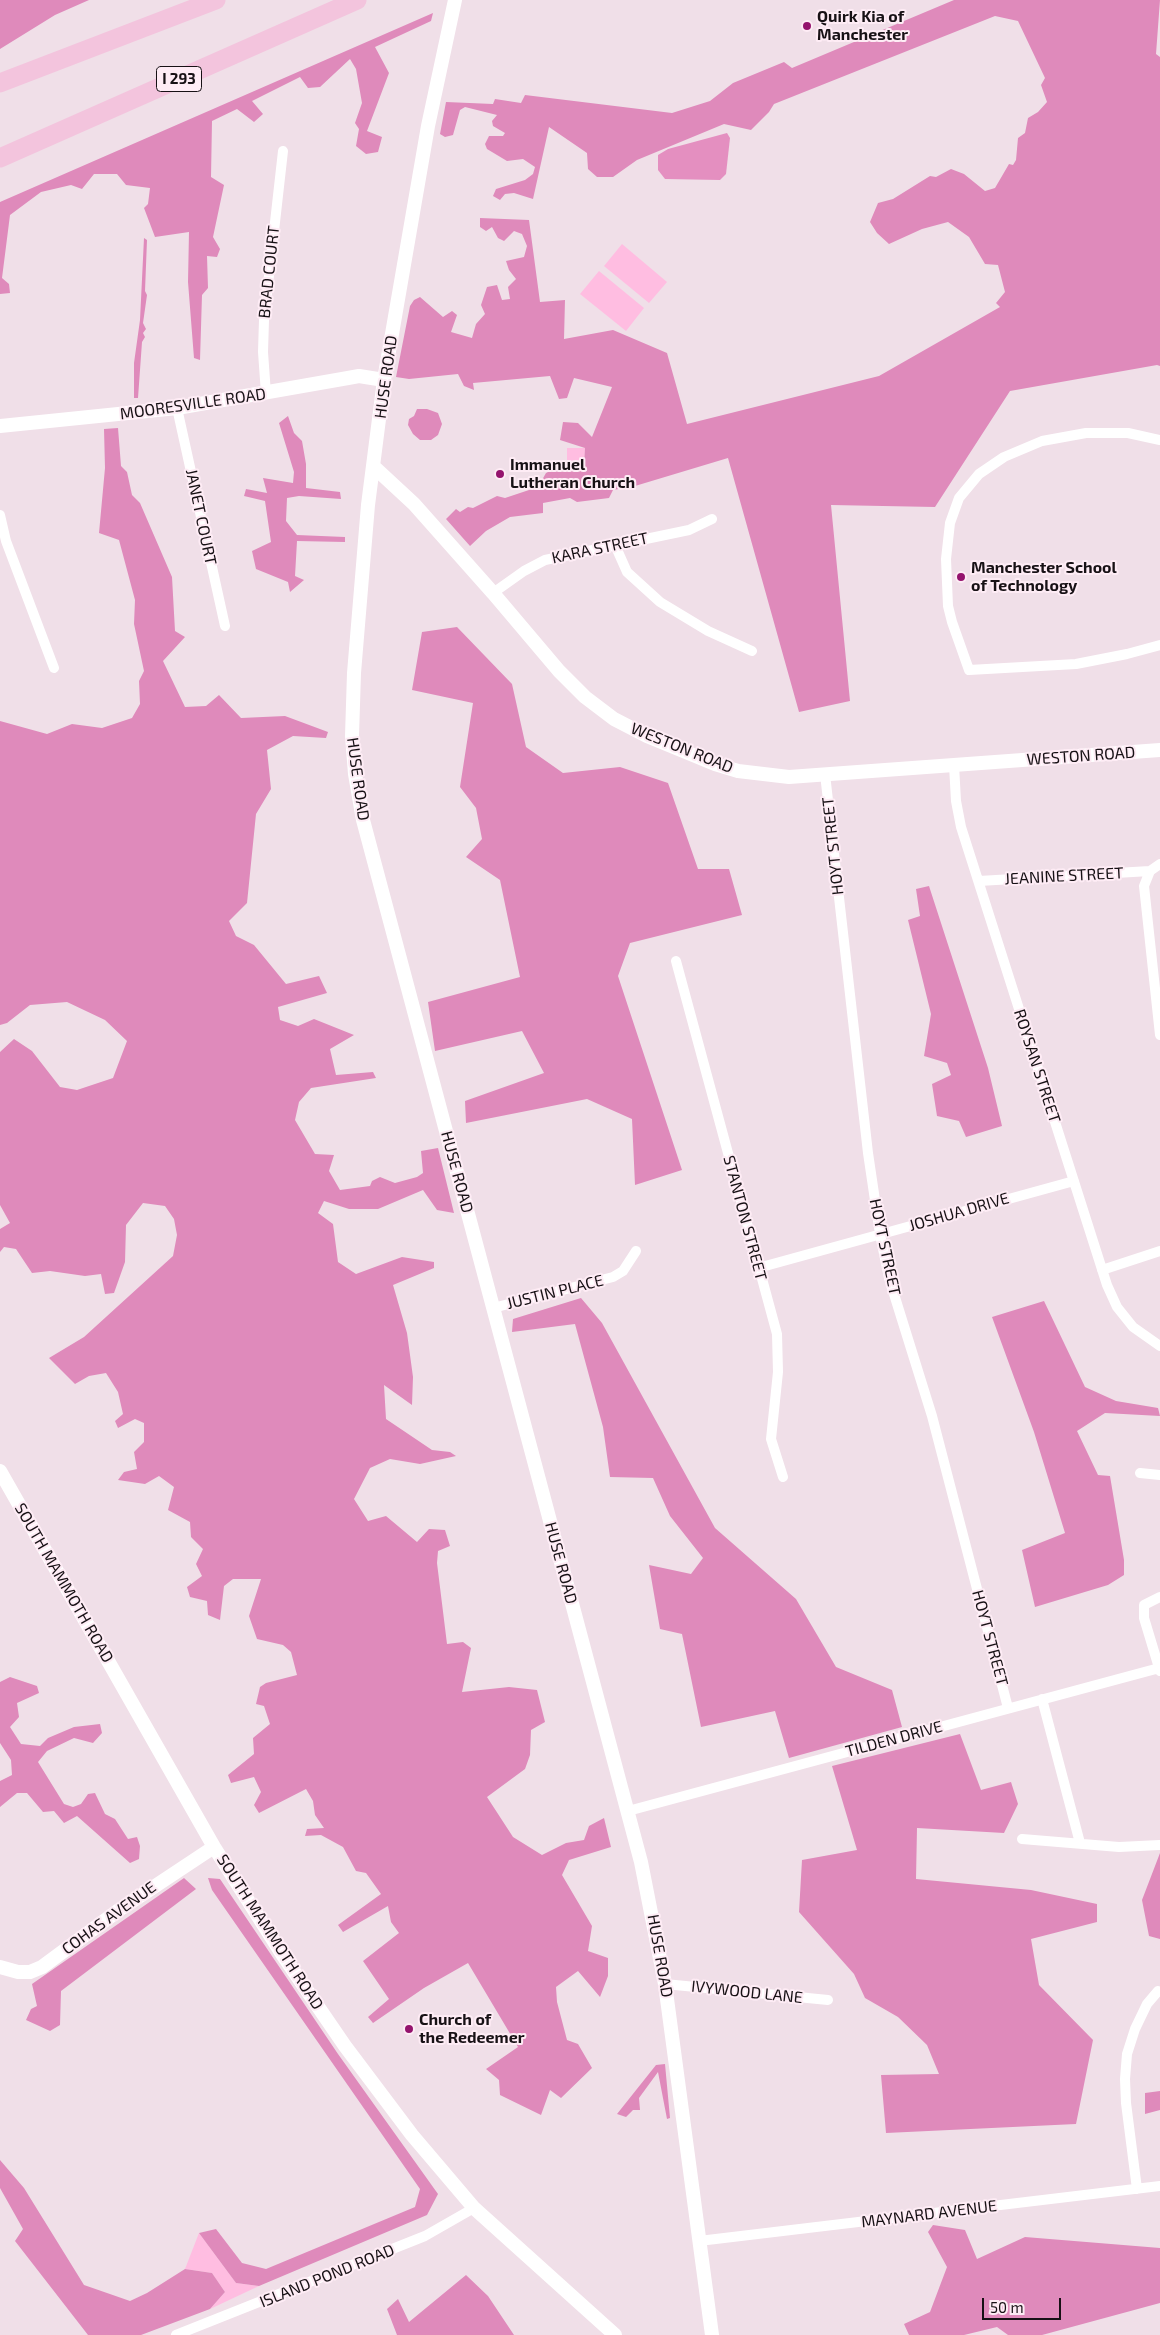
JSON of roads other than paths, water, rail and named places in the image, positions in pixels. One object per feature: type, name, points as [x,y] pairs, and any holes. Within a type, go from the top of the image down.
[{"type":"highway","points":[[0,82],[216,0]]},
{"type":"highway","name":"I 293","points":[[0,158],[357,0]]},
{"type":"street","name":"HUSE ROAD","points":[[455,0],[428,126],[384,380],[373,466],[353,695],[352,736],[357,789],[362,820],[628,1811],[653,1915],[666,1984],[712,2335]]},
{"type":"street","name":"BRAD COURT","points":[[266,394],[263,352],[265,310],[284,152]]},
{"type":"street","name":"MOORESVILLE ROAD","points":[[0,426],[177,408],[266,394],[348,378],[384,380]]},
{"type":"street","name":"JANET COURT","points":[[177,408],[225,626]]},
{"type":"street","points":[[1160,440],[1128,433],[1086,433],[1042,441],[1021,448],[990,465],[968,486],[954,508],[947,541],[946,559],[950,614],[969,670],[1076,664],[1160,645]]},
{"type":"street","name":"WESTON ROAD","points":[[373,466],[414,504],[559,671],[584,697],[614,719],[680,750],[738,771],[789,777],[1160,750]]},
{"type":"street","points":[[0,515],[6,541],[54,668]]},
{"type":"street","name":"KARA STREET","points":[[493,593],[524,571],[545,560],[698,527],[712,519]]},
{"type":"street","points":[[615,545],[627,572],[660,602],[708,631],[752,651]]},
{"type":"street","name":"ROYSAN STREET","points":[[954,765],[957,807],[978,881],[1102,1270],[1117,1307],[1133,1327],[1160,1346]]},
{"type":"street","name":"HOYT STREET","points":[[825,774],[868,1153],[880,1234],[889,1278],[932,1416],[1008,1708]]},
{"type":"street","points":[[1160,864],[1150,871],[1144,886],[1160,1035]]},
{"type":"street","name":"JEANINE STREET","points":[[978,881],[1150,871]]},
{"type":"street","name":"STANTON STREET","points":[[676,961],[778,1345],[771,1439],[783,1477]]},
{"type":"street","name":"JOSHUA DRIVE","points":[[758,1268],[1074,1181]]},
{"type":"street","name":"JUSTIN PLACE","points":[[492,1308],[614,1277],[623,1271],[636,1251]]},
{"type":"street","points":[[1102,1270],[1160,1251]]},
{"type":"street","name":"SOUTH MAMMOTH ROAD","points":[[0,1470],[214,1847],[282,1954],[345,2046],[412,2135],[474,2208],[616,2335]]},
{"type":"street","points":[[1140,1473],[1160,1475]]},
{"type":"street","points":[[1159,1670],[1144,1618],[1144,1605],[1160,1597]]},
{"type":"street","name":"TILDEN DRIVE","points":[[628,1811],[1008,1708],[1159,1670]]},
{"type":"street","points":[[1042,1699],[1080,1843]]},
{"type":"street","points":[[1022,1839],[1119,1848],[1160,1844]]},
{"type":"street","name":"COHAS AVENUE","points":[[0,1968],[18,1972],[30,1972],[42,1967],[119,1910],[214,1847]]},
{"type":"street","name":"IVYWOOD LANE","points":[[666,1984],[828,2000]]},
{"type":"street","points":[[1137,2189],[1124,2079],[1127,2054],[1135,2029],[1147,2004],[1158,1991]]},
{"type":"street","name":"MAYNARD AVENUE","points":[[699,2242],[1160,2186]]},
{"type":"street","name":"ISLAND POND ROAD","points":[[176,2335],[424,2236],[474,2208]]},
{"type":"place","name":"Quirk Kia of Manchester","points":[[807,26]]},
{"type":"place","name":"Immanuel Lutheran Church","points":[[500,474]]},
{"type":"place","name":"Manchester School of Technology","points":[[961,577]]},
{"type":"place","name":"Church of the Redeemer","points":[[409,2029]]}]
